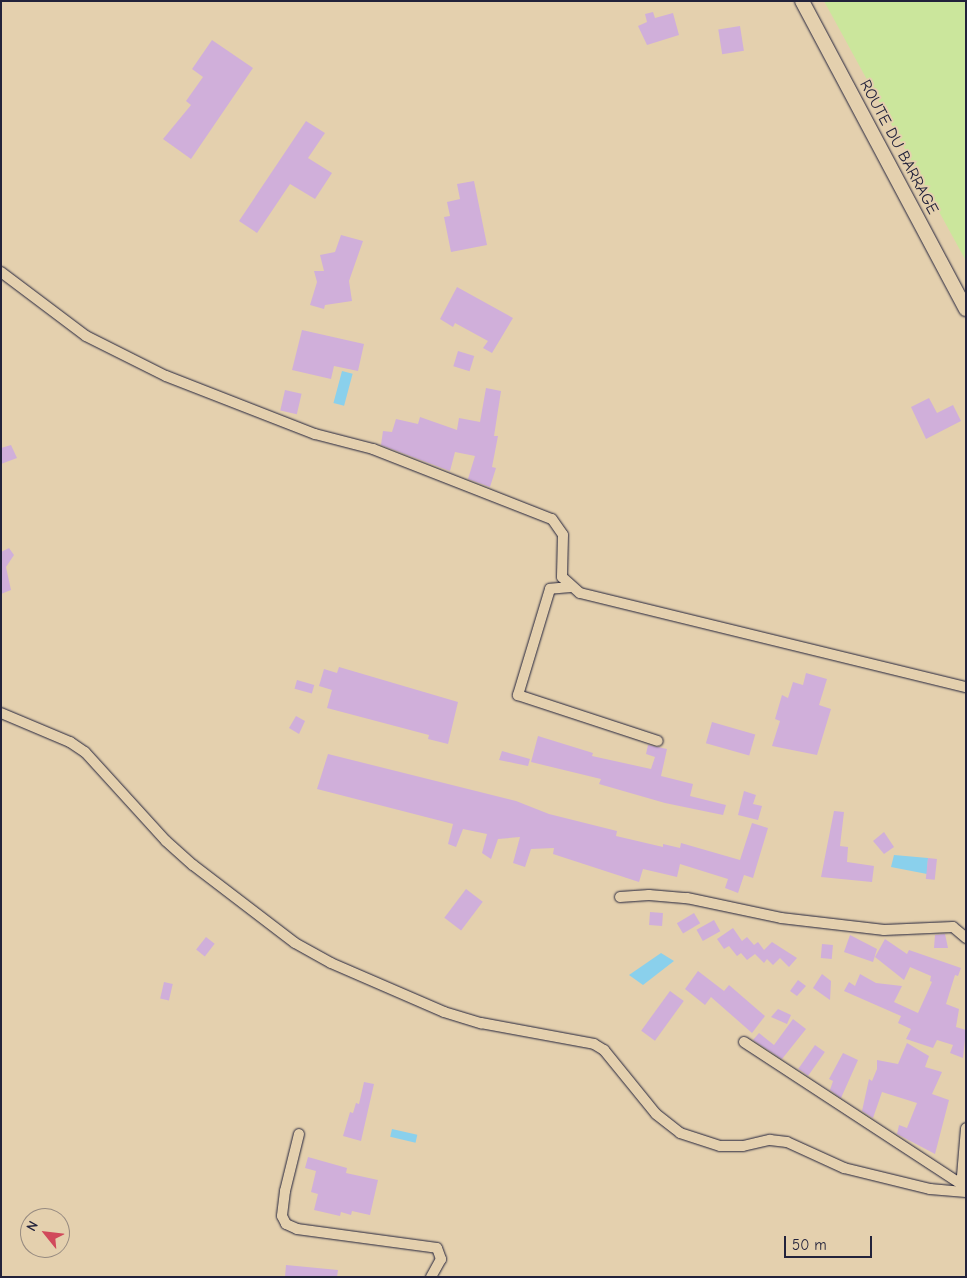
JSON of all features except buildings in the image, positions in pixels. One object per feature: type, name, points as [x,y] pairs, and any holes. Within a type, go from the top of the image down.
[{"type":"main road","name":"ROUTE DU BARRAGE","points":[[802,1],[966,309]]},
{"type":"street","points":[[1,272],[86,336],[166,376],[315,434],[373,449],[552,519],[563,535],[562,578],[571,587],[587,595],[966,687]]},
{"type":"street","points":[[571,587],[550,589],[518,695],[658,741]]},
{"type":"street","points":[[1,713],[70,742],[85,752],[166,841],[193,865],[295,943],[331,963],[444,1012],[481,1023],[594,1044],[608,1054],[656,1114],[680,1133],[720,1146],[742,1146],[770,1140],[787,1142],[844,1168],[941,1191],[963,1189]]},
{"type":"street","points":[[620,897],[649,895],[687,898],[781,918],[884,930],[952,927],[966,938]]},
{"type":"street","points":[[744,1042],[963,1189]]},
{"type":"street","points":[[963,1189],[966,1128]]},
{"type":"street","points":[[298,1134],[285,1192],[282,1216],[286,1224],[297,1229],[437,1248],[442,1259],[431,1277]]},
{"type":"green space","points":[[824,1],[966,1],[966,261]]},
{"type":"water","points":[[342,371],[353,374],[344,406],[333,403]]},
{"type":"water","points":[[894,855],[928,858],[927,874],[891,867]]},
{"type":"water","points":[[661,953],[674,961],[643,985],[629,975]]},
{"type":"water","points":[[392,1129],[417,1135],[416,1143],[390,1137]]}]
